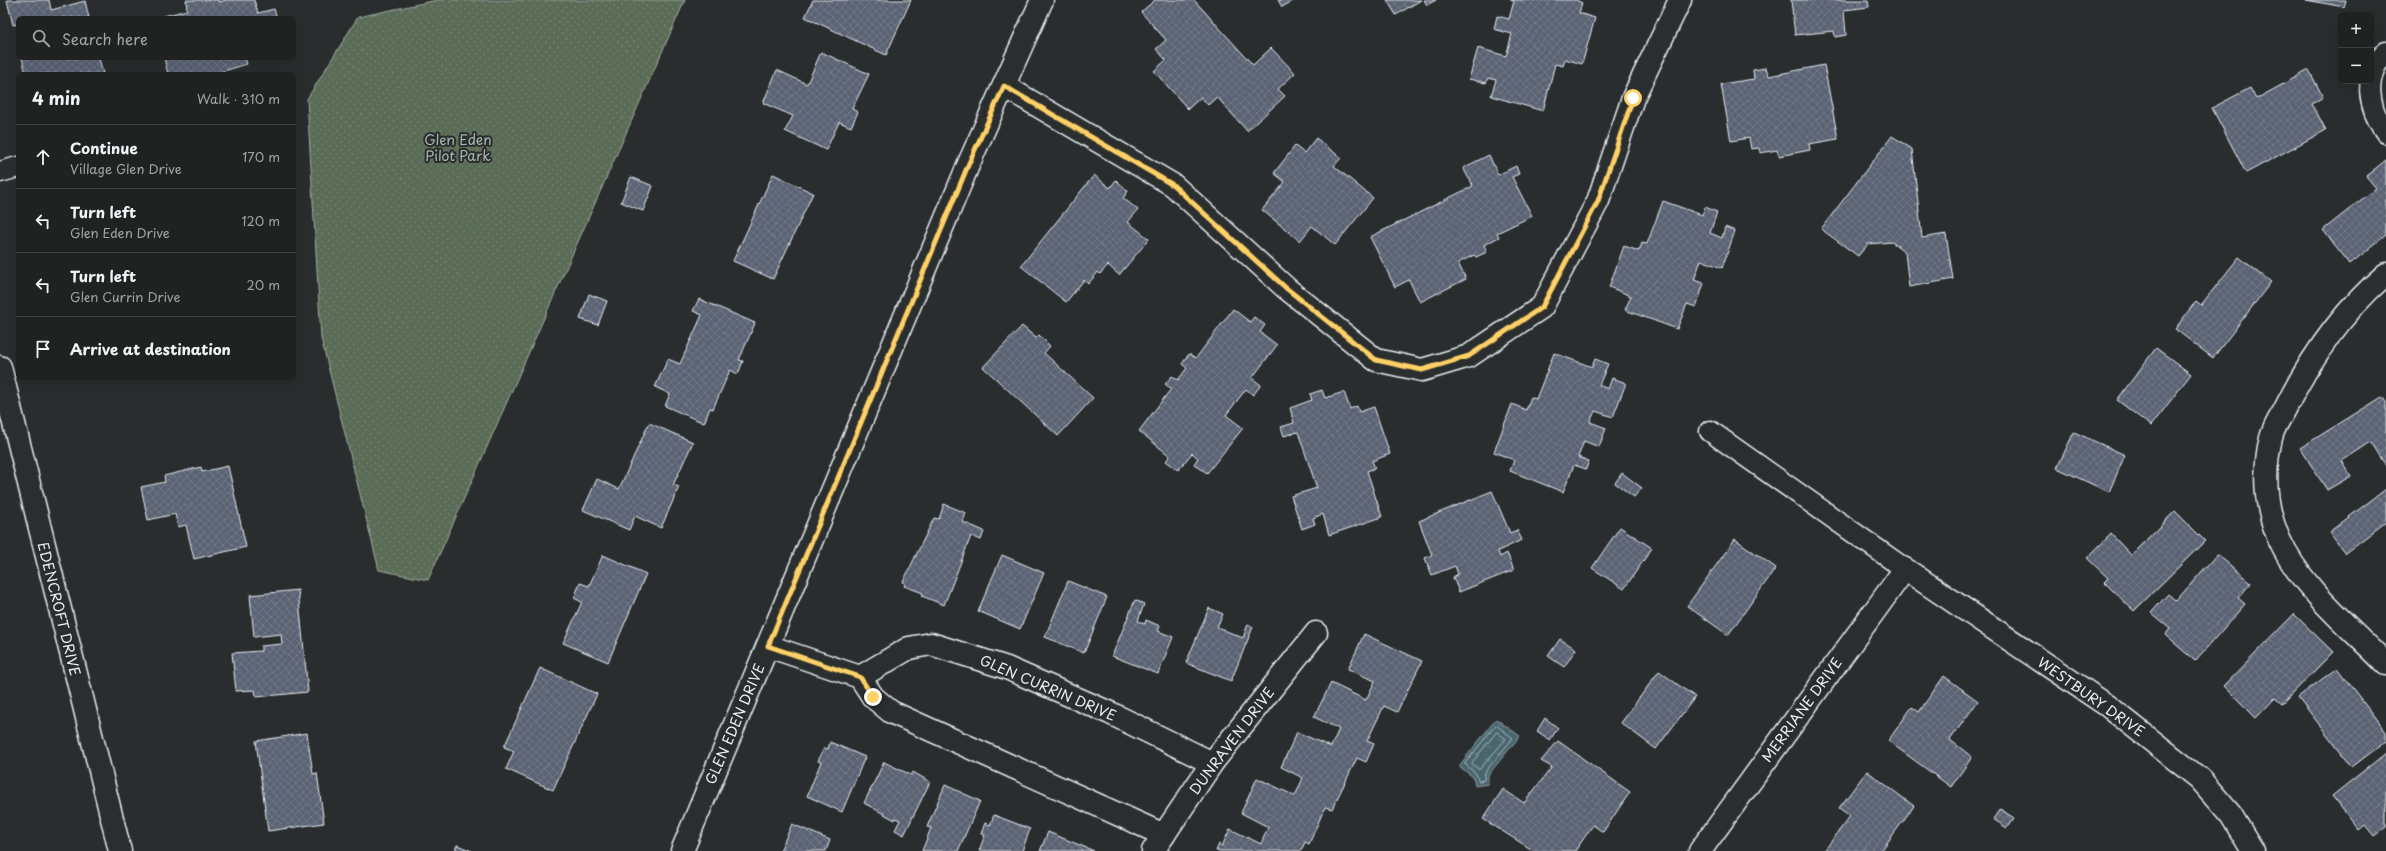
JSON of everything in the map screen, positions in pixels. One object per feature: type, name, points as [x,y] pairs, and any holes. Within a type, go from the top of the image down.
[{"type":"street","name":"GLEN EDEN DRIVE","points":[[682,851],[966,170],[1042,0]]},
{"type":"street","points":[[1004,86],[1173,185],[1286,288],[1376,360],[1422,370],[1469,356],[1542,307],[1598,201],[1633,98],[1680,0]]},
{"type":"street","points":[[2386,274],[2362,296],[2299,380],[2271,437],[2265,475],[2268,506],[2279,539],[2302,578],[2386,664]]},
{"type":"street","name":"EDENCROFT DRIVE","points":[[0,367],[120,851]]},
{"type":"street","name":"MERRIANE DRIVE","points":[[1700,851],[1905,569]]},
{"type":"street","name":"WESTBURY DRIVE","points":[[1905,569],[2108,706],[2200,779],[2231,815],[2254,851]]},
{"type":"street","name":"DUNRAVEN DRIVE","points":[[1158,843],[1212,763],[1316,633]]},
{"type":"street","name":"GLEN CURRIN DRIVE","points":[[860,677],[909,648],[931,644],[1007,668],[1110,714],[1212,763]]},
{"type":"street","points":[[768,646],[860,677],[873,697],[890,712],[1158,843]]},
{"type":"lane","points":[[2386,52],[2380,58],[2372,76],[2370,98],[2376,118],[2386,133]]},
{"type":"lane","points":[[0,172],[16,168]]},
{"type":"lane","points":[[1710,431],[1905,569]]},
{"type":"green space","name":"Glen Eden Pilot Park","points":[[437,0],[685,0],[428,580],[379,570],[321,338],[307,99],[358,17]]},
{"type":"water","points":[[1496,719],[1520,736],[1488,775],[1488,784],[1475,786],[1473,777],[1459,766]]},
{"type":"building","points":[[7,0],[49,0],[51,10],[85,1],[89,16],[16,16],[16,24],[13,25]]},
{"type":"building","points":[[186,0],[218,0],[219,2],[226,0],[254,0],[258,13],[274,9],[276,16],[164,16],[187,10]]},
{"type":"building","points":[[813,0],[911,0],[886,55],[805,17]]},
{"type":"building","points":[[1155,0],[1194,0],[1253,65],[1271,48],[1295,73],[1278,89],[1285,96],[1247,131],[1217,97],[1208,105],[1201,97],[1188,109],[1154,71],[1166,60],[1156,49],[1166,40],[1141,12]]},
{"type":"building","points":[[1278,0],[1295,0],[1282,7]]},
{"type":"building","points":[[1387,0],[1421,0],[1396,15]]},
{"type":"building","points":[[1424,0],[1436,0],[1427,5]]},
{"type":"building","points":[[1510,0],[1576,0],[1582,3],[1579,13],[1595,18],[1582,64],[1565,59],[1563,66],[1555,64],[1543,111],[1491,96],[1496,80],[1488,78],[1486,83],[1469,79],[1478,48],[1506,56],[1512,34],[1494,29],[1497,16],[1509,19],[1514,1]]},
{"type":"building","points":[[1791,0],[1868,0],[1869,7],[1844,10],[1846,35],[1835,37],[1834,31],[1795,35]]},
{"type":"building","points":[[2306,0],[2346,0],[2344,7]]},
{"type":"building","points":[[821,52],[869,74],[852,109],[858,112],[851,127],[839,122],[826,150],[785,131],[793,116],[763,103],[777,70],[807,84]]},
{"type":"building","points":[[22,60],[100,60],[102,72],[26,72]]},
{"type":"building","points":[[164,60],[246,60],[247,64],[221,72],[168,72]]},
{"type":"building","points":[[1824,65],[1838,139],[1809,144],[1810,150],[1779,156],[1777,150],[1760,153],[1759,148],[1751,149],[1749,138],[1731,141],[1721,84],[1754,79],[1753,70],[1766,68],[1769,76]]},
{"type":"building","points":[[2309,70],[2323,97],[2312,104],[2326,130],[2246,173],[2212,108],[2250,88],[2256,99]]},
{"type":"building","points":[[1892,136],[1912,149],[1922,238],[1946,234],[1953,279],[1909,287],[1905,252],[1892,242],[1868,244],[1858,256],[1821,229]]},
{"type":"building","points":[[1316,138],[1341,158],[1334,166],[1373,198],[1335,245],[1312,226],[1300,241],[1262,210],[1285,182],[1274,173],[1295,146],[1304,153]]},
{"type":"building","points":[[1489,155],[1498,175],[1516,166],[1519,174],[1512,177],[1532,216],[1497,233],[1499,237],[1484,245],[1487,252],[1476,257],[1474,255],[1458,263],[1466,279],[1420,302],[1409,280],[1395,287],[1370,237],[1473,186],[1463,168]]},
{"type":"building","points":[[2386,160],[2386,235],[2350,264],[2323,230],[2376,188],[2366,176]]},
{"type":"building","points":[[773,174],[813,193],[773,279],[733,261]]},
{"type":"building","points":[[1094,175],[1110,188],[1116,180],[1128,191],[1123,198],[1138,210],[1128,222],[1149,239],[1119,275],[1108,265],[1100,274],[1098,272],[1088,284],[1084,280],[1066,302],[1021,266]]},
{"type":"building","points":[[631,177],[653,186],[643,211],[621,202]]},
{"type":"building","points":[[1663,201],[1702,215],[1705,207],[1717,212],[1710,233],[1722,238],[1725,227],[1735,231],[1722,268],[1701,260],[1694,280],[1704,283],[1696,307],[1687,304],[1677,329],[1625,310],[1631,296],[1609,287],[1624,246],[1639,251],[1642,243],[1647,244]]},
{"type":"building","points":[[2239,257],[2271,282],[2213,358],[2175,329],[2196,301],[2201,305]]},
{"type":"building","points":[[589,294],[607,301],[598,325],[580,319]]},
{"type":"building","points":[[699,299],[755,323],[739,360],[743,361],[738,374],[730,370],[713,409],[710,408],[704,423],[665,406],[670,394],[655,387],[668,359],[680,364],[702,315],[693,311]]},
{"type":"building","points":[[1233,309],[1250,322],[1254,317],[1265,325],[1260,332],[1277,345],[1252,378],[1261,385],[1253,395],[1246,389],[1226,415],[1243,428],[1207,473],[1194,464],[1198,458],[1192,453],[1178,470],[1166,461],[1170,456],[1139,431],[1171,389],[1165,384],[1172,376],[1178,380],[1187,368],[1182,364],[1189,354],[1196,358]]},
{"type":"building","points":[[1022,326],[1036,338],[1039,335],[1050,346],[1044,353],[1093,398],[1058,436],[983,367]]},
{"type":"building","points":[[2156,348],[2191,374],[2151,426],[2117,400]]},
{"type":"building","points":[[1554,353],[1592,367],[1595,359],[1608,364],[1599,385],[1608,389],[1612,378],[1626,383],[1613,417],[1595,411],[1590,422],[1606,428],[1599,447],[1584,441],[1578,457],[1589,461],[1586,469],[1574,465],[1563,492],[1510,471],[1514,460],[1494,452],[1512,404],[1526,410],[1531,397],[1536,399]]},
{"type":"building","points":[[1322,390],[1325,398],[1344,392],[1350,409],[1357,406],[1359,412],[1374,407],[1390,454],[1372,461],[1375,468],[1367,471],[1382,517],[1329,535],[1323,514],[1313,518],[1315,524],[1302,529],[1291,496],[1317,488],[1298,432],[1284,436],[1281,427],[1294,423],[1290,408],[1312,400],[1310,394]]},
{"type":"building","points":[[2382,397],[2386,402],[2386,466],[2371,442],[2342,461],[2351,476],[2327,490],[2300,448]]},
{"type":"building","points":[[649,423],[693,442],[673,485],[679,487],[661,528],[635,516],[629,530],[583,510],[597,479],[619,489]]},
{"type":"building","points":[[2074,432],[2125,455],[2109,492],[2057,468]]},
{"type":"building","points":[[228,466],[246,547],[194,559],[186,525],[178,527],[175,514],[148,520],[141,487],[165,482],[164,476],[201,467],[202,472]]},
{"type":"building","points":[[1622,473],[1642,488],[1634,497],[1615,483]]},
{"type":"building","points":[[2386,489],[2386,522],[2345,553],[2329,532]]},
{"type":"building","points":[[1492,491],[1510,533],[1517,530],[1522,540],[1498,551],[1500,557],[1507,553],[1514,570],[1459,592],[1453,577],[1458,574],[1455,566],[1432,575],[1425,558],[1432,555],[1419,521]]},
{"type":"building","points":[[944,504],[966,513],[963,522],[984,531],[981,540],[971,536],[944,605],[922,596],[923,593],[904,586],[905,583],[903,582],[934,518],[939,519]]},
{"type":"building","points":[[2175,511],[2205,541],[2134,611],[2104,582],[2108,578],[2087,558],[2111,534],[2131,555]]},
{"type":"building","points":[[1620,527],[1652,548],[1624,589],[1592,568]]},
{"type":"building","points":[[1735,539],[1776,568],[1728,635],[1687,606]]},
{"type":"building","points":[[2217,554],[2251,583],[2238,598],[2245,604],[2195,661],[2165,635],[2170,629],[2151,613],[2168,594],[2176,601]]},
{"type":"building","points":[[603,555],[646,574],[608,662],[563,643],[582,602],[574,598],[580,583],[589,586]]},
{"type":"building","points":[[1002,555],[1044,573],[1020,629],[978,611]]},
{"type":"building","points":[[1068,581],[1107,597],[1084,653],[1045,637]]},
{"type":"building","points":[[298,590],[308,692],[256,697],[255,690],[236,691],[232,653],[261,651],[261,646],[282,644],[281,634],[254,637],[250,595]]},
{"type":"building","points":[[1135,600],[1144,604],[1138,621],[1145,624],[1146,620],[1160,626],[1158,631],[1173,637],[1158,674],[1112,656]]},
{"type":"building","points":[[1209,608],[1223,614],[1217,627],[1243,638],[1248,624],[1253,627],[1231,681],[1186,663]]},
{"type":"building","points":[[2294,614],[2333,652],[2282,704],[2275,698],[2256,718],[2224,686]]},
{"type":"building","points":[[1364,634],[1422,661],[1397,712],[1384,706],[1367,741],[1374,744],[1366,762],[1357,758],[1332,809],[1325,807],[1309,844],[1305,842],[1301,851],[1216,851],[1219,844],[1222,846],[1230,829],[1261,844],[1268,827],[1241,813],[1257,778],[1295,796],[1303,778],[1281,767],[1297,732],[1331,747],[1339,729],[1314,717],[1331,683],[1366,700],[1375,681],[1348,669]]},
{"type":"building","points":[[1560,639],[1576,649],[1564,667],[1548,656]]},
{"type":"building","points":[[540,668],[597,694],[553,790],[506,769],[514,751],[504,747]]},
{"type":"building","points":[[2337,668],[2386,732],[2386,741],[2352,767],[2298,697]]},
{"type":"building","points":[[1659,671],[1695,697],[1656,749],[1621,723]]},
{"type":"building","points":[[1944,676],[1978,701],[1950,740],[1972,757],[1951,787],[1888,741],[1912,707],[1919,712]]},
{"type":"building","points":[[1545,718],[1558,728],[1550,740],[1537,731]]},
{"type":"building","points":[[307,733],[313,774],[317,773],[324,823],[268,831],[256,741]]},
{"type":"building","points":[[1558,741],[1630,792],[1603,832],[1593,825],[1575,851],[1534,851],[1483,819],[1503,789],[1524,803],[1552,767],[1541,761]]},
{"type":"building","points":[[830,742],[865,757],[842,812],[807,796],[821,762],[818,761],[824,748],[828,749]]},
{"type":"building","points":[[2386,753],[2386,827],[2374,836],[2365,825],[2359,830],[2332,796]]},
{"type":"building","points":[[884,762],[911,775],[913,772],[930,782],[904,835],[895,830],[900,820],[895,818],[895,820],[864,803]]},
{"type":"building","points":[[1867,771],[1914,806],[1881,851],[1824,851],[1850,816],[1839,808]]},
{"type":"building","points":[[945,785],[980,801],[958,851],[922,851],[931,828],[927,827]]},
{"type":"building","points":[[2000,809],[2014,818],[2007,828],[1993,819]]},
{"type":"building","points":[[994,815],[1030,829],[1022,851],[979,851],[985,835],[981,834],[985,823],[990,825]]},
{"type":"building","points":[[792,824],[830,840],[826,851],[780,851]]},
{"type":"building","points":[[1048,832],[1094,851],[1040,851]]},
{"type":"building","points":[[457,845],[472,851],[455,851]]},
{"type":"route","points":[[873,697],[860,677],[768,646],[969,163],[1004,86],[1173,185],[1286,288],[1376,360],[1422,370],[1469,356],[1542,307],[1598,201],[1633,98]]}]
